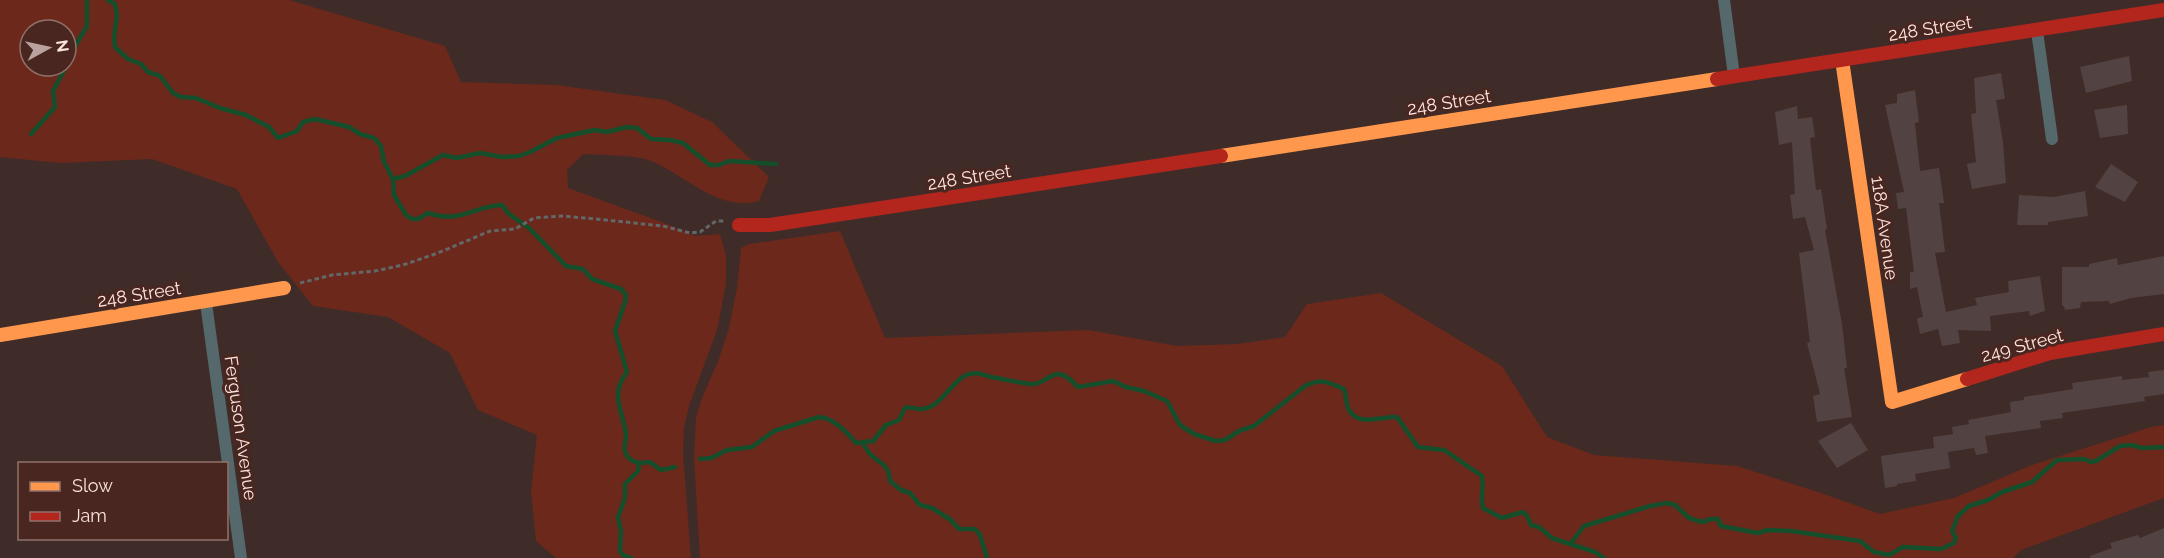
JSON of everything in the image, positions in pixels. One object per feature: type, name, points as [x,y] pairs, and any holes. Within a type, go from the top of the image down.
[{"type":"street","points":[[1724,0],[1734,76]]},
{"type":"street","name":"248 Street","points":[[739,225],[770,225],[2164,10]]},
{"type":"street","points":[[2037,31],[2052,139]]},
{"type":"street","name":"118A Avenue","points":[[1842,60],[1892,402]]},
{"type":"street","name":"248 Street","points":[[0,335],[206,303],[284,288]]},
{"type":"street","name":"Ferguson Avenue","points":[[206,303],[228,462]]},
{"type":"street","name":"249 Street","points":[[1892,402],[2050,353],[2164,334]]},
{"type":"street","name":"Ferguson Avenue","points":[[228,463],[241,558]]},
{"type":"path","points":[[284,288],[332,275],[375,271],[403,265],[490,231],[515,229],[534,218],[562,216],[596,219],[663,226],[690,233],[703,231],[716,221],[728,221],[739,225]]},
{"type":"shaded area","points":[[0,0],[289,0],[445,46],[461,82],[556,85],[665,100],[712,122],[769,177],[759,201],[744,203],[715,197],[661,166],[634,157],[583,154],[567,170],[568,188],[695,236],[720,234],[726,256],[726,284],[717,330],[689,406],[684,428],[683,454],[691,558],[556,558],[536,541],[531,491],[537,435],[478,410],[450,353],[388,317],[313,306],[278,262],[237,189],[152,159],[60,163],[0,157]]},
{"type":"shaded area","points":[[840,231],[885,338],[1088,330],[1177,346],[1237,344],[1285,337],[1307,304],[1381,293],[1502,366],[1547,437],[1594,455],[1737,466],[1880,514],[1954,498],[2032,465],[2151,427],[2164,425],[2164,498],[2021,550],[2013,558],[700,558],[694,457],[696,418],[729,328],[737,288],[741,248],[749,244]]},
{"type":"building","points":[[2129,56],[2132,81],[2086,93],[2080,67]]},
{"type":"building","points":[[2001,73],[2005,99],[1996,100],[2003,142],[2006,183],[1972,189],[1967,164],[1976,162],[1971,114],[1976,113],[1974,78]]},
{"type":"building","points":[[1915,90],[1919,122],[1915,123],[1920,171],[1939,168],[1944,203],[1939,203],[1945,252],[1935,253],[1946,312],[1977,305],[1975,298],[2009,292],[2008,281],[2040,276],[2045,311],[2030,316],[2029,311],[1990,316],[1991,331],[1958,330],[1960,343],[1942,346],[1938,329],[1920,334],[1917,318],[1923,317],[1917,287],[1910,289],[1910,272],[1914,272],[1906,208],[1898,209],[1896,193],[1904,192],[1885,105],[1897,103],[1897,94]]},
{"type":"building","points":[[2127,105],[2128,134],[2100,138],[2094,110]]},
{"type":"building","points":[[1797,106],[1798,119],[1812,117],[1815,137],[1810,138],[1816,190],[1821,189],[1827,229],[1825,230],[1842,324],[1847,368],[1844,368],[1852,417],[1817,422],[1813,396],[1820,394],[1807,343],[1810,342],[1799,253],[1814,250],[1805,217],[1793,219],[1790,195],[1795,194],[1792,142],[1779,145],[1775,112]]},
{"type":"building","points":[[2111,164],[2138,182],[2125,202],[2095,187]]},
{"type":"building","points":[[2085,191],[2088,216],[2048,222],[2048,225],[2017,225],[2019,195],[2054,197]]},
{"type":"building","points":[[2164,256],[2164,294],[2131,298],[2110,304],[2109,301],[2081,302],[2080,308],[2065,310],[2062,306],[2062,267],[2089,267],[2089,264],[2117,258],[2118,265]]},
{"type":"building","points":[[2164,370],[2164,394],[2144,397],[2145,401],[2062,413],[2063,418],[2040,421],[2041,428],[1985,436],[1988,453],[1976,455],[1974,448],[1948,452],[1950,468],[1915,474],[1916,481],[1885,488],[1881,456],[1934,448],[1933,437],[1953,434],[1952,427],[1969,424],[1968,420],[2011,412],[2010,402],[2024,400],[2024,397],[2073,389],[2072,383],[2122,376],[2122,380],[2149,377],[2148,372]]},
{"type":"building","points":[[1851,423],[1868,450],[1837,468],[1818,441]]},
{"type":"building","points":[[2164,528],[2164,558],[2090,558],[2090,556],[2112,548],[2110,543],[2138,535],[2140,538]]},
{"type":"waterway","points":[[31,134],[55,107],[53,91],[87,26],[87,0]]},
{"type":"waterway","points":[[108,0],[115,4],[117,15],[115,47],[128,59],[141,64],[148,72],[160,76],[173,93],[181,97],[196,98],[246,115],[269,127],[278,138],[297,131],[303,122],[315,119],[349,127],[360,134],[374,138],[381,146],[384,162],[393,179],[394,195],[406,215],[412,219],[418,219],[428,213],[439,216],[458,216],[502,205],[509,214],[529,228],[566,266],[583,269],[592,279],[621,289],[626,295],[615,331],[627,372],[618,395],[626,434],[625,452],[633,461],[650,462],[661,470],[675,467]]},
{"type":"waterway","points":[[393,179],[405,176],[443,155],[457,158],[480,153],[502,157],[519,156],[557,138],[595,130],[607,132],[627,127],[637,128],[651,139],[683,143],[710,165],[719,165],[729,161],[776,164]]},
{"type":"waterway","points":[[700,459],[711,458],[727,450],[752,447],[774,431],[819,417],[844,430],[856,443],[873,441],[886,425],[899,420],[905,408],[930,407],[960,379],[966,375],[978,373],[1034,384],[1059,374],[1067,377],[1078,387],[1113,381],[1167,401],[1180,425],[1194,434],[1216,441],[1225,440],[1239,431],[1254,426],[1305,386],[1324,382],[1344,389],[1348,408],[1357,418],[1370,420],[1397,417],[1418,447],[1444,450],[1482,476],[1483,508],[1502,518],[1523,512],[1531,525],[1539,527],[1552,538],[1595,552],[1604,558]]},
{"type":"waterway","points":[[863,443],[871,455],[884,465],[890,481],[901,490],[910,493],[920,505],[932,508],[951,520],[959,529],[975,529],[980,535],[987,558]]},
{"type":"waterway","points":[[1571,543],[1584,526],[1667,503],[1675,505],[1689,518],[1702,522],[1718,519],[1721,526],[1758,533],[1768,530],[1791,531],[1860,541],[1874,552],[1889,555],[1903,547],[1941,549],[1954,543],[1956,538],[1952,531],[1958,516],[1969,506],[2032,482],[2057,460],[2096,461],[2120,446],[2164,447]]},
{"type":"waterway","points":[[631,558],[620,551],[621,531],[618,517],[625,498],[625,484],[638,471],[639,464]]},
{"type":"traffic: slow","points":[[1842,60],[1892,402],[1967,379]]},
{"type":"traffic: slow","points":[[1221,156],[1717,79]]},
{"type":"traffic: slow","points":[[0,335],[284,288]]},
{"type":"traffic: jam","points":[[1717,79],[2164,10]]},
{"type":"traffic: jam","points":[[739,225],[770,225],[1221,156]]},
{"type":"traffic: jam","points":[[1967,379],[2050,353],[2164,334]]}]
